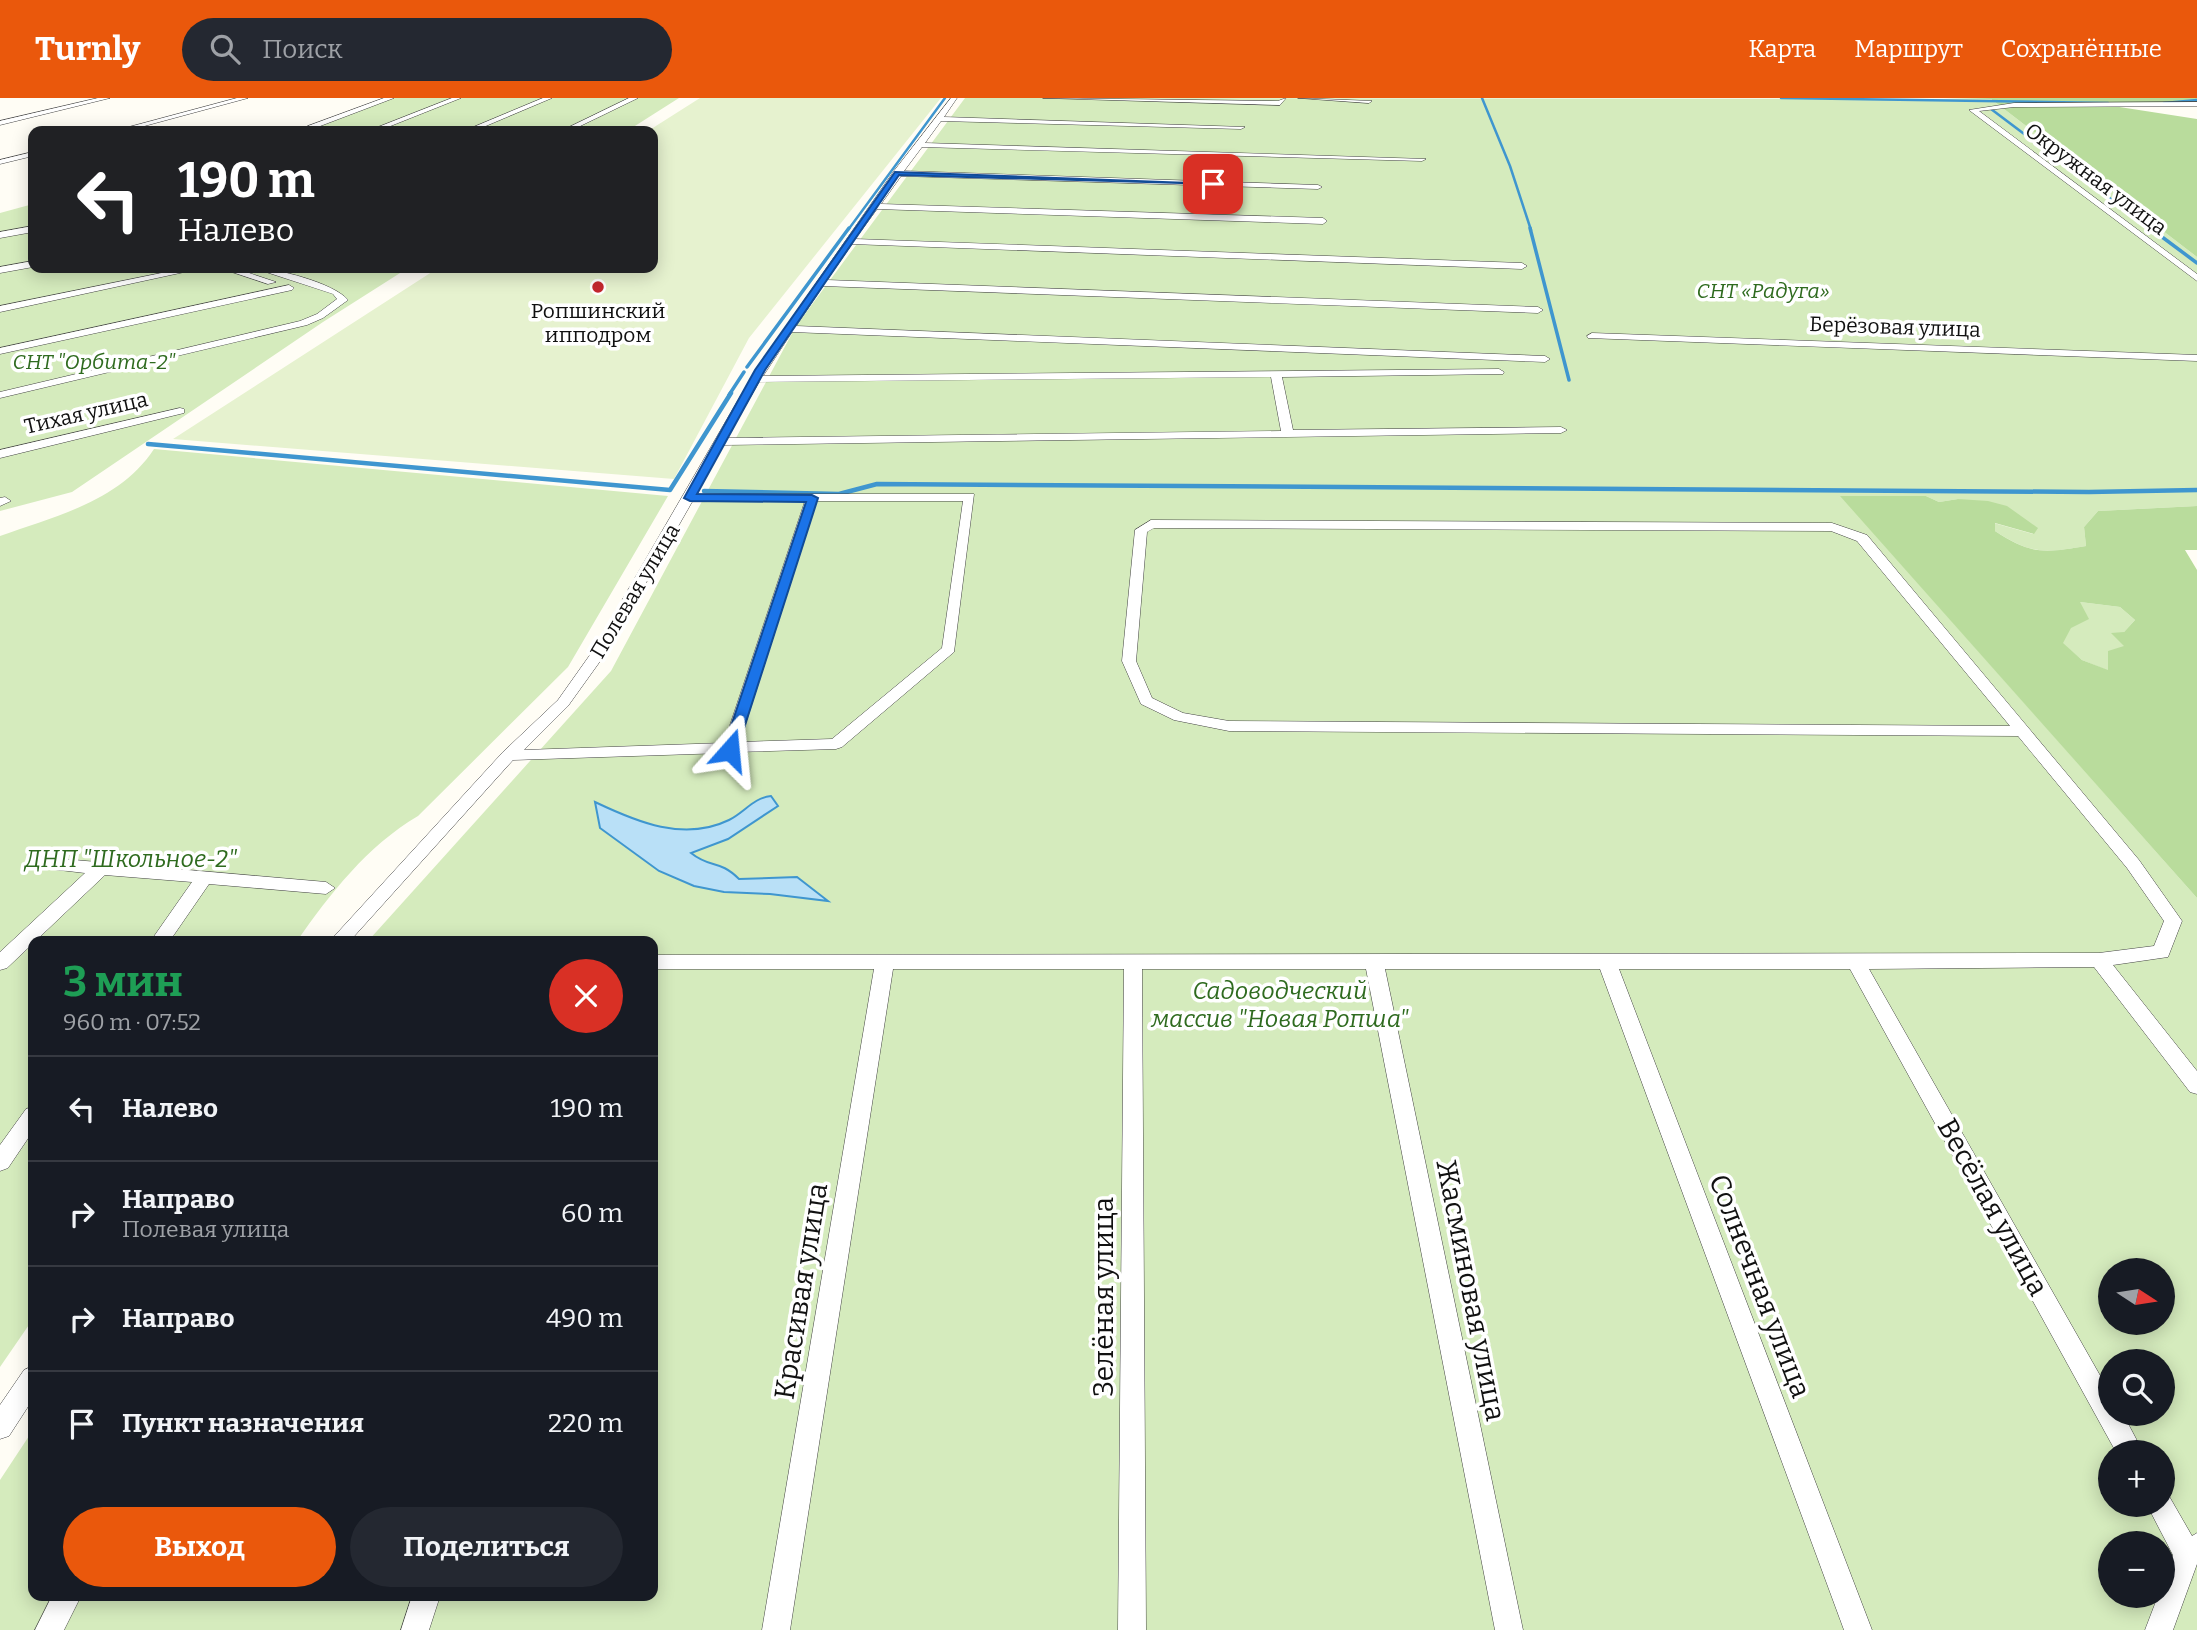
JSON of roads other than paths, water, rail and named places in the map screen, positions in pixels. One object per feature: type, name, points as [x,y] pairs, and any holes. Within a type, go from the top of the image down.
[{"type":"street","points":[[0,123],[107,98]]},
{"type":"street","points":[[137,126],[245,98]]},
{"type":"street","points":[[312,126],[391,98]]},
{"type":"street","points":[[385,126],[458,98]]},
{"type":"street","points":[[480,126],[549,98]]},
{"type":"street","points":[[576,126],[635,98]]},
{"type":"street","name":"Полевая улица","points":[[343,936],[381,891],[509,755],[563,703],[599,653],[756,379],[788,329],[897,173],[954,98]]},
{"type":"street","points":[[1046,98],[1280,103],[1283,98]]},
{"type":"street","points":[[1301,98],[1369,101]]},
{"type":"street","name":"Окружная улица","points":[[2197,104],[2014,105],[1973,110],[2197,278]]},
{"type":"street","points":[[939,119],[1241,127]]},
{"type":"street","points":[[918,145],[1422,159]]},
{"type":"street","points":[[0,162],[28,154]]},
{"type":"street","points":[[897,173],[1318,187]]},
{"type":"street","points":[[874,206],[1323,221]]},
{"type":"street","points":[[0,235],[28,230]]},
{"type":"street","points":[[849,241],[1522,265]]},
{"type":"street","points":[[0,270],[28,265]]},
{"type":"street","points":[[0,309],[174,273]]},
{"type":"street","points":[[241,273],[334,304]]},
{"type":"street","points":[[0,395],[303,323],[320,316],[343,300],[336,292],[274,273]]},
{"type":"street","points":[[819,283],[1538,310]]},
{"type":"street","points":[[0,351],[289,288]]},
{"type":"street","points":[[788,329],[1545,359]]},
{"type":"street","name":"Берёзовая улица","points":[[1592,336],[2197,358]]},
{"type":"street","points":[[756,379],[1499,372]]},
{"type":"street","points":[[1276,374],[1288,436]]},
{"type":"street","name":"Тихая улица","points":[[0,454],[180,411]]},
{"type":"street","points":[[721,442],[1561,430]]},
{"type":"street","points":[[509,755],[730,750],[836,744],[949,649],[970,497],[690,498]]},
{"type":"street","points":[[730,750],[812,498]]},
{"type":"street","points":[[658,962],[1856,962],[2099,960],[2161,952],[2173,921],[2133,864],[1862,538],[1832,527],[1151,524],[1141,530],[1129,661],[1146,701],[1179,717],[1229,726],[2022,731]]},
{"type":"street","points":[[40,863],[326,888]]},
{"type":"street","points":[[29,936],[101,869]]},
{"type":"street","points":[[163,936],[205,877]]},
{"type":"street","points":[[0,963],[28,937]]},
{"type":"street","points":[[2099,960],[2197,1086]]},
{"type":"street","name":"Жасминовая улица","points":[[1374,961],[1509,1630]]},
{"type":"street","name":"Красивая улица","points":[[776,1630],[885,962]]},
{"type":"street","name":"Солнечная улица","points":[[1606,962],[1858,1630]]},
{"type":"street","name":"Весёлая улица","points":[[1856,962],[2123,1440]]},
{"type":"street","name":"Зелёная улица","points":[[1132,1630],[1133,963]]},
{"type":"street","points":[[0,1162],[28,1122]]},
{"type":"street","points":[[0,1426],[28,1385]]},
{"type":"street","points":[[2159,1630],[2192,1550],[2169,1517]]},
{"type":"street","points":[[49,1630],[64,1601]]},
{"type":"street","points":[[415,1630],[424,1601]]},
{"type":"water","points":[[771,796],[778,806],[728,839],[691,853],[726,869],[739,879],[797,877],[828,901],[724,892],[694,886],[659,871],[600,828],[595,802],[661,827],[695,829],[729,820],[754,802]]},
{"type":"waterway","points":[[848,230],[945,98]]},
{"type":"waterway","points":[[1482,98],[1510,166],[1531,230]]},
{"type":"waterway","points":[[1781,98],[2108,103]]},
{"type":"waterway","points":[[2164,103],[2197,100]]},
{"type":"waterway","points":[[1991,109],[2152,230]]},
{"type":"waterway","points":[[747,367],[849,228]]},
{"type":"waterway","points":[[1530,228],[1569,380]]},
{"type":"waterway","points":[[2150,228],[2197,263]]},
{"type":"waterway","points":[[729,395],[744,372]]},
{"type":"waterway","points":[[148,444],[670,490],[731,393]]},
{"type":"waterway","points":[[704,491],[839,494],[877,484],[2089,492],[2197,490]]},
{"type":"place","name":"Ропшинский ипподром","points":[[598,287]]},
{"type":"park label","name":"СНТ «Радуга»","points":[[1763,291]]},
{"type":"park label","name":"СНТ \"Орбита-2\"","points":[[94,362]]},
{"type":"park label","name":"ДНП \"Школьное-2\"","points":[[131,859]]},
{"type":"park label","name":"Садоводческий массив \"Новая Ропша\"","points":[[1280,1005]]}]
